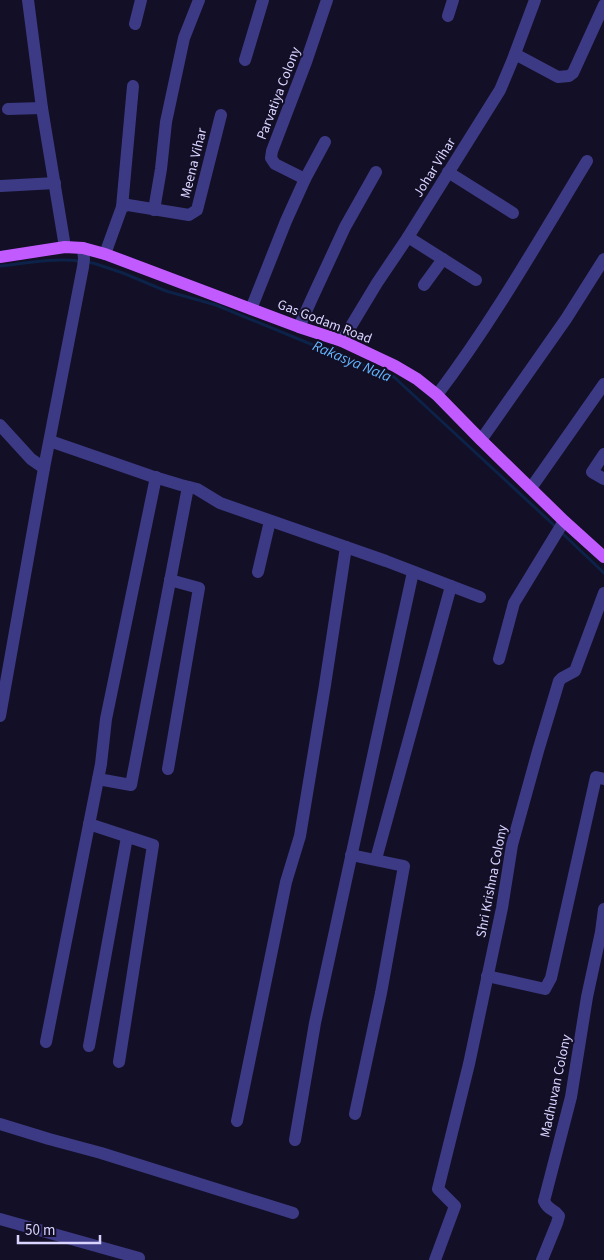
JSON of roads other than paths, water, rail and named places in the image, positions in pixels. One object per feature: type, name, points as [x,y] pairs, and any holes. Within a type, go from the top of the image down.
[{"type":"main road","name":"Gas Godam Road","points":[[0,257],[65,247],[83,258],[105,254],[299,327],[342,341],[395,366],[417,379],[437,395],[480,440],[531,488],[560,527],[603,553]]},
{"type":"street","points":[[28,0],[42,108],[65,247]]},
{"type":"street","points":[[136,24],[141,0]]},
{"type":"street","points":[[154,210],[162,169],[166,122],[184,38],[199,0]]},
{"type":"street","points":[[245,60],[263,0]]},
{"type":"street","name":"Parvatiya Colony","points":[[305,179],[275,164],[271,158],[327,0]]},
{"type":"street","points":[[448,16],[453,0]]},
{"type":"street","name":"Johar Vihar","points":[[342,341],[500,90],[535,0]]},
{"type":"street","points":[[515,54],[558,77],[569,76],[573,73],[604,5]]},
{"type":"street","points":[[105,254],[122,207],[133,86]]},
{"type":"street","points":[[8,109],[42,108]]},
{"type":"street","name":"Meena Vihar","points":[[122,207],[128,205],[189,215],[196,210],[221,116]]},
{"type":"street","points":[[251,309],[286,221],[305,179],[325,142]]},
{"type":"street","points":[[437,395],[504,298],[588,161]]},
{"type":"street","points":[[299,327],[345,227],[376,172]]},
{"type":"street","points":[[448,172],[513,213]]},
{"type":"street","points":[[1,186],[55,183]]},
{"type":"street","points":[[408,237],[476,280]]},
{"type":"street","points":[[0,716],[83,258]]},
{"type":"street","points":[[424,285],[443,259]]},
{"type":"street","points":[[480,440],[566,319],[604,259]]},
{"type":"street","points":[[531,488],[604,384]]},
{"type":"street","points":[[0,425],[31,459],[44,468]]},
{"type":"street","points":[[50,441],[197,489],[220,503],[480,597]]},
{"type":"street","points":[[604,454],[592,472],[604,479]]},
{"type":"street","points":[[46,1042],[98,780],[106,718],[156,477]]},
{"type":"street","points":[[98,780],[131,785],[188,487]]},
{"type":"street","points":[[258,572],[270,521]]},
{"type":"street","points":[[498,659],[514,603],[560,527]]},
{"type":"street","points":[[237,1121],[286,882],[300,836],[346,547]]},
{"type":"street","points":[[295,1140],[315,1023],[413,572]]},
{"type":"street","points":[[168,770],[199,588],[170,580]]},
{"type":"street","points":[[376,859],[451,586]]},
{"type":"street","name":"Shri Krishna Colony","points":[[435,1260],[455,1206],[438,1189],[469,1064],[502,908],[512,845],[559,681],[575,672],[604,593]]},
{"type":"street","points":[[487,976],[544,988],[551,978],[596,777],[604,779]]},
{"type":"street","points":[[89,824],[153,845],[119,1062]]},
{"type":"street","points":[[89,1046],[128,837]]},
{"type":"street","points":[[351,855],[404,866],[381,993],[355,1114]]},
{"type":"street","name":"Madhuvan Colony","points":[[542,1260],[559,1216],[556,1212],[547,1208],[544,1201],[571,1097],[604,908]]},
{"type":"street","points":[[0,1124],[101,1153],[293,1213]]},
{"type":"street","points":[[0,1219],[139,1258]]},
{"type":"waterway","points":[[0,266],[50,260],[80,261]]},
{"type":"waterway","name":"Rakasya Nala","points":[[86,262],[123,273],[166,291],[216,305],[394,377],[557,528]]},
{"type":"waterway","name":"Rakasya Nala","points":[[561,532],[604,573]]}]
